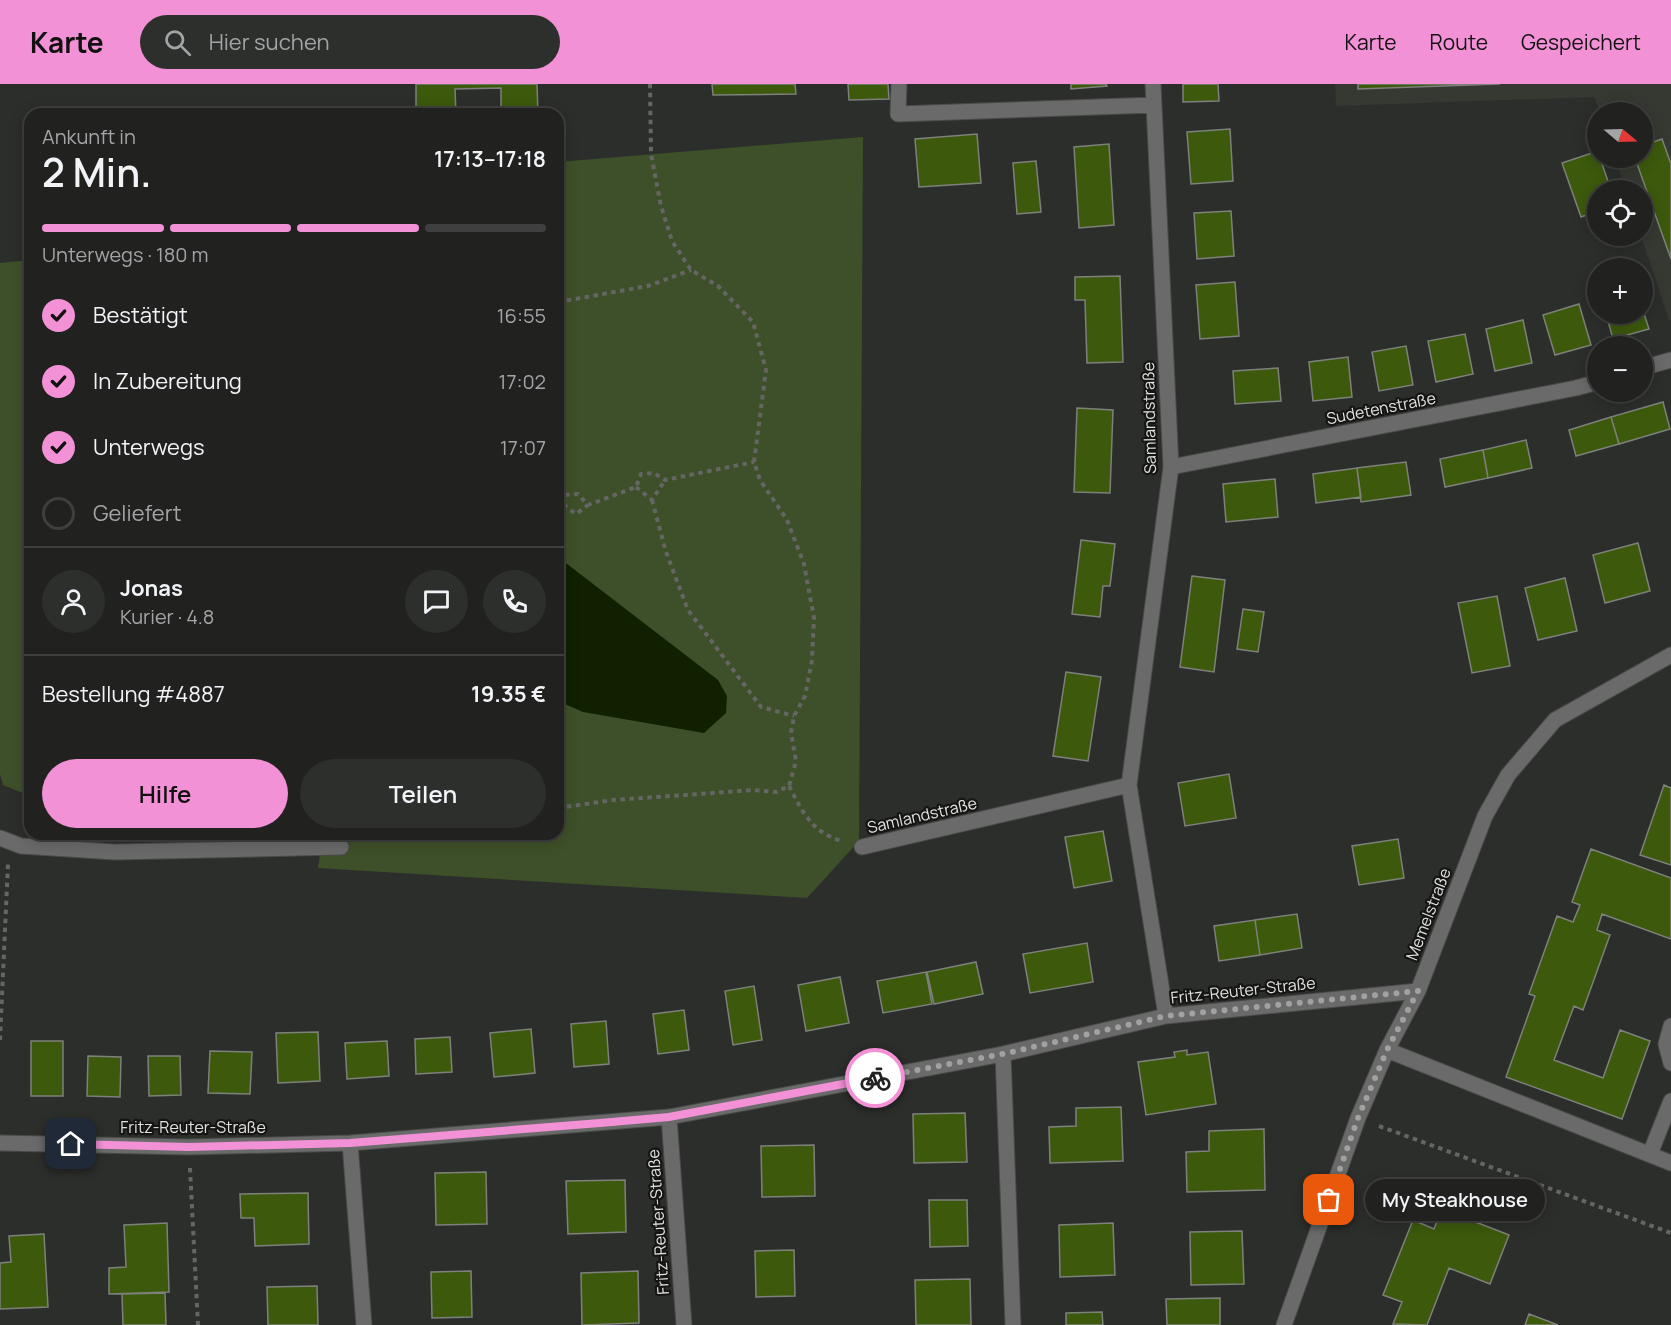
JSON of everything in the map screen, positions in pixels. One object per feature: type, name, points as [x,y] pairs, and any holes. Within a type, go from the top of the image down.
[{"type":"street","points":[[899,84],[898,114],[1154,105]]},
{"type":"street","name":"Samlandstraße","points":[[1153,84],[1171,467],[1129,785],[1166,1016]]},
{"type":"street","points":[[1653,365],[1671,360]]},
{"type":"street","name":"Sudetenstraße","points":[[1171,467],[1587,385]]},
{"type":"street","name":"Memelstraße","points":[[1284,1325],[1358,1118],[1387,1050],[1418,991],[1485,816],[1508,775],[1555,720],[1671,655]]},
{"type":"street","name":"Samlandstraße","points":[[862,847],[1129,785]]},
{"type":"street","points":[[4,840],[21,846],[115,852],[341,847]]},
{"type":"street","name":"Fritz-Reuter-Straße","points":[[0,1143],[189,1147],[350,1143],[669,1117],[1003,1054],[1166,1016],[1418,991]]},
{"type":"street","points":[[1671,1026],[1666,1044],[1671,1063]]},
{"type":"street","points":[[1387,1050],[1671,1163]]},
{"type":"street","points":[[1003,1054],[1013,1325]]},
{"type":"street","points":[[1650,1154],[1671,1101]]},
{"type":"street","name":"Fritz-Reuter-Straße","points":[[669,1117],[684,1325]]},
{"type":"street","points":[[350,1143],[364,1325]]},
{"type":"path","points":[[650,84],[651,154],[661,206],[672,241],[691,270],[718,286],[753,322],[766,370],[754,462],[760,480],[787,520],[804,564],[814,618],[813,660],[805,696],[794,716],[791,733],[796,761],[789,786],[805,817],[828,837],[862,847]]},
{"type":"path","points":[[564,301],[648,286],[691,270]]},
{"type":"path","points":[[636,488],[641,474],[654,473],[665,480],[754,462]]},
{"type":"path","points":[[652,500],[665,480]]},
{"type":"path","points":[[636,488],[652,500],[666,552],[688,610],[760,707],[794,716]]},
{"type":"path","points":[[588,505],[578,494],[564,495],[565,506],[576,514],[588,505],[636,488]]},
{"type":"path","points":[[564,807],[613,800],[753,790],[776,792],[789,786]]},
{"type":"path","points":[[0,1040],[4,840]]},
{"type":"path","points":[[1358,1118],[1671,1233]]},
{"type":"path","points":[[189,1147],[198,1325]]},
{"type":"shaded area","points":[[1335,84],[1671,84],[1671,320],[1669,320],[1653,272],[1653,258],[1648,258],[1644,246],[1653,246],[1653,180],[1623,180],[1618,168],[1653,168],[1653,102],[1596,102],[1594,97],[1336,106]]},
{"type":"shaded area","points":[[863,137],[859,841],[807,898],[318,868],[322,840],[564,840],[564,162]]},
{"type":"shaded area","points":[[24,261],[24,794],[3,785],[0,774],[0,263]]},
{"type":"shaded area","points":[[564,562],[718,680],[727,696],[726,713],[704,733],[583,712],[564,704]]},
{"type":"building","points":[[416,84],[537,84],[538,108],[501,108],[501,88],[455,89],[456,108],[416,108]]},
{"type":"building","points":[[712,84],[795,84],[796,94],[713,95]]},
{"type":"building","points":[[848,84],[888,84],[889,99],[849,100]]},
{"type":"building","points":[[1071,84],[1106,84],[1107,86],[1071,89]]},
{"type":"building","points":[[1183,84],[1218,84],[1219,101],[1183,102]]},
{"type":"building","points":[[1358,84],[1500,84],[1358,89]]},
{"type":"building","points":[[1230,129],[1233,181],[1191,184],[1187,132]]},
{"type":"building","points":[[977,134],[981,183],[919,187],[915,139]]},
{"type":"building","points":[[1662,139],[1671,164],[1671,259],[1653,208],[1653,180],[1643,180],[1639,168],[1653,168],[1653,142]]},
{"type":"building","points":[[1109,144],[1114,225],[1079,228],[1074,147]]},
{"type":"building","points":[[1587,155],[1587,168],[1603,168],[1608,180],[1587,180],[1587,215],[1581,217],[1562,163]]},
{"type":"building","points":[[1036,161],[1041,212],[1017,214],[1013,163]]},
{"type":"building","points":[[1231,211],[1234,256],[1197,259],[1194,213]]},
{"type":"building","points":[[1120,276],[1123,362],[1087,363],[1085,300],[1075,300],[1075,277]]},
{"type":"building","points":[[1235,282],[1239,336],[1200,339],[1196,285]]},
{"type":"building","points":[[1579,304],[1588,336],[1587,346],[1555,355],[1543,315]]},
{"type":"building","points":[[1523,320],[1532,363],[1495,371],[1486,329]]},
{"type":"building","points":[[1609,324],[1647,324],[1649,329],[1624,336],[1612,336]]},
{"type":"building","points":[[1465,334],[1473,374],[1436,382],[1428,341]]},
{"type":"building","points":[[1406,346],[1413,385],[1379,391],[1372,352]]},
{"type":"building","points":[[1348,357],[1352,397],[1313,401],[1309,362]]},
{"type":"building","points":[[1278,368],[1281,401],[1235,404],[1233,371]]},
{"type":"building","points":[[1663,402],[1670,429],[1619,444],[1611,417]]},
{"type":"building","points":[[1077,408],[1113,410],[1110,493],[1074,492]]},
{"type":"building","points":[[1611,417],[1619,444],[1576,456],[1569,430]]},
{"type":"building","points":[[1526,440],[1532,468],[1488,478],[1483,450]]},
{"type":"building","points":[[1483,450],[1488,478],[1445,487],[1440,459]]},
{"type":"building","points":[[1406,462],[1411,495],[1361,502],[1357,468]]},
{"type":"building","points":[[1357,468],[1361,497],[1316,503],[1313,474]]},
{"type":"building","points":[[1275,479],[1278,517],[1226,522],[1223,484]]},
{"type":"building","points":[[1081,540],[1115,544],[1110,586],[1103,586],[1100,617],[1072,614]]},
{"type":"building","points":[[1638,543],[1650,591],[1605,603],[1593,555]]},
{"type":"building","points":[[1192,576],[1225,580],[1214,672],[1180,667]]},
{"type":"building","points":[[1565,578],[1577,631],[1538,640],[1525,588]]},
{"type":"building","points":[[1497,596],[1510,666],[1472,673],[1458,603]]},
{"type":"building","points":[[1243,609],[1264,612],[1258,652],[1237,649]]},
{"type":"building","points":[[1066,672],[1101,677],[1088,761],[1053,756]]},
{"type":"building","points":[[1229,774],[1236,818],[1185,826],[1178,783]]},
{"type":"building","points":[[1664,785],[1671,788],[1671,865],[1640,855]]},
{"type":"building","points":[[1103,831],[1112,881],[1074,888],[1065,837]]},
{"type":"building","points":[[1398,839],[1404,878],[1359,885],[1352,846]]},
{"type":"building","points":[[1591,849],[1671,878],[1671,939],[1602,914],[1597,930],[1610,935],[1583,1010],[1574,1006],[1554,1060],[1603,1078],[1620,1030],[1650,1041],[1622,1119],[1506,1077],[1535,996],[1529,994],[1557,916],[1573,922],[1580,905],[1572,902]]},
{"type":"building","points":[[1297,914],[1302,948],[1260,955],[1255,920]]},
{"type":"building","points":[[1255,920],[1260,955],[1219,961],[1214,926]]},
{"type":"building","points":[[1087,943],[1093,982],[1030,993],[1023,954]]},
{"type":"building","points":[[976,962],[983,994],[934,1004],[927,972]]},
{"type":"building","points":[[926,972],[932,1004],[883,1013],[877,981]]},
{"type":"building","points":[[840,977],[849,1023],[806,1031],[798,985]]},
{"type":"building","points":[[754,986],[762,1040],[733,1045],[725,991]]},
{"type":"building","points":[[684,1010],[689,1050],[658,1054],[653,1014]]},
{"type":"building","points":[[606,1021],[609,1064],[574,1067],[571,1024]]},
{"type":"building","points":[[531,1029],[535,1073],[494,1077],[490,1033]]},
{"type":"building","points":[[318,1032],[320,1081],[278,1083],[276,1033]]},
{"type":"building","points":[[450,1037],[452,1072],[416,1074],[415,1039]]},
{"type":"building","points":[[31,1041],[63,1041],[63,1096],[31,1096]]},
{"type":"building","points":[[387,1041],[389,1076],[347,1079],[345,1043]]},
{"type":"building","points":[[1187,1050],[1187,1055],[1208,1052],[1216,1104],[1146,1115],[1138,1062],[1175,1057],[1174,1052]]},
{"type":"building","points":[[210,1051],[252,1052],[250,1094],[208,1093]]},
{"type":"building","points":[[88,1056],[121,1057],[120,1097],[87,1096]]},
{"type":"building","points":[[148,1056],[180,1056],[181,1095],[149,1096]]},
{"type":"building","points":[[1121,1107],[1123,1161],[1050,1163],[1049,1127],[1076,1126],[1076,1108]]},
{"type":"building","points":[[965,1113],[967,1162],[914,1163],[913,1114]]},
{"type":"building","points":[[1264,1129],[1265,1190],[1187,1192],[1186,1152],[1209,1151],[1209,1131]]},
{"type":"building","points":[[814,1145],[815,1196],[762,1197],[761,1146]]},
{"type":"building","points":[[486,1172],[487,1224],[436,1225],[435,1173]]},
{"type":"building","points":[[625,1180],[626,1232],[568,1234],[566,1181]]},
{"type":"building","points":[[308,1193],[309,1244],[255,1246],[254,1218],[241,1218],[240,1194]]},
{"type":"building","points":[[929,1200],[967,1200],[968,1246],[930,1247]]},
{"type":"building","points":[[1442,1209],[1509,1235],[1490,1284],[1449,1268],[1427,1325],[1393,1324],[1402,1302],[1383,1295],[1413,1220],[1434,1229]]},
{"type":"building","points":[[167,1223],[169,1292],[109,1294],[109,1268],[126,1267],[124,1225]]},
{"type":"building","points":[[1113,1223],[1115,1275],[1060,1277],[1059,1225]]},
{"type":"building","points":[[1242,1231],[1244,1284],[1191,1285],[1190,1232]]},
{"type":"building","points":[[44,1234],[48,1307],[0,1309],[0,1263],[11,1262],[9,1236]]},
{"type":"building","points":[[794,1250],[795,1296],[756,1297],[755,1251]]},
{"type":"building","points":[[471,1271],[472,1317],[432,1318],[431,1272]]},
{"type":"building","points":[[638,1271],[639,1323],[582,1325],[581,1273]]},
{"type":"building","points":[[970,1279],[971,1325],[916,1325],[915,1280]]},
{"type":"building","points":[[317,1286],[318,1325],[268,1325],[267,1287]]},
{"type":"building","points":[[165,1293],[166,1325],[123,1325],[122,1294]]},
{"type":"building","points":[[1220,1298],[1220,1325],[1167,1325],[1166,1299]]},
{"type":"building","points":[[1102,1312],[1103,1325],[1066,1325],[1066,1313]]},
{"type":"building","points":[[1529,1314],[1558,1325],[1525,1325]]},
{"type":"way so far","points":[[875,1078],[1003,1054],[1166,1016],[1418,991],[1387,1050],[1358,1118],[1329,1200]]},
{"type":"place","name":"My Steakhouse","points":[[1329,1200]]},
{"type":"route","points":[[71,1144],[189,1147],[350,1143],[600,1123],[669,1117],[875,1078]]}]
